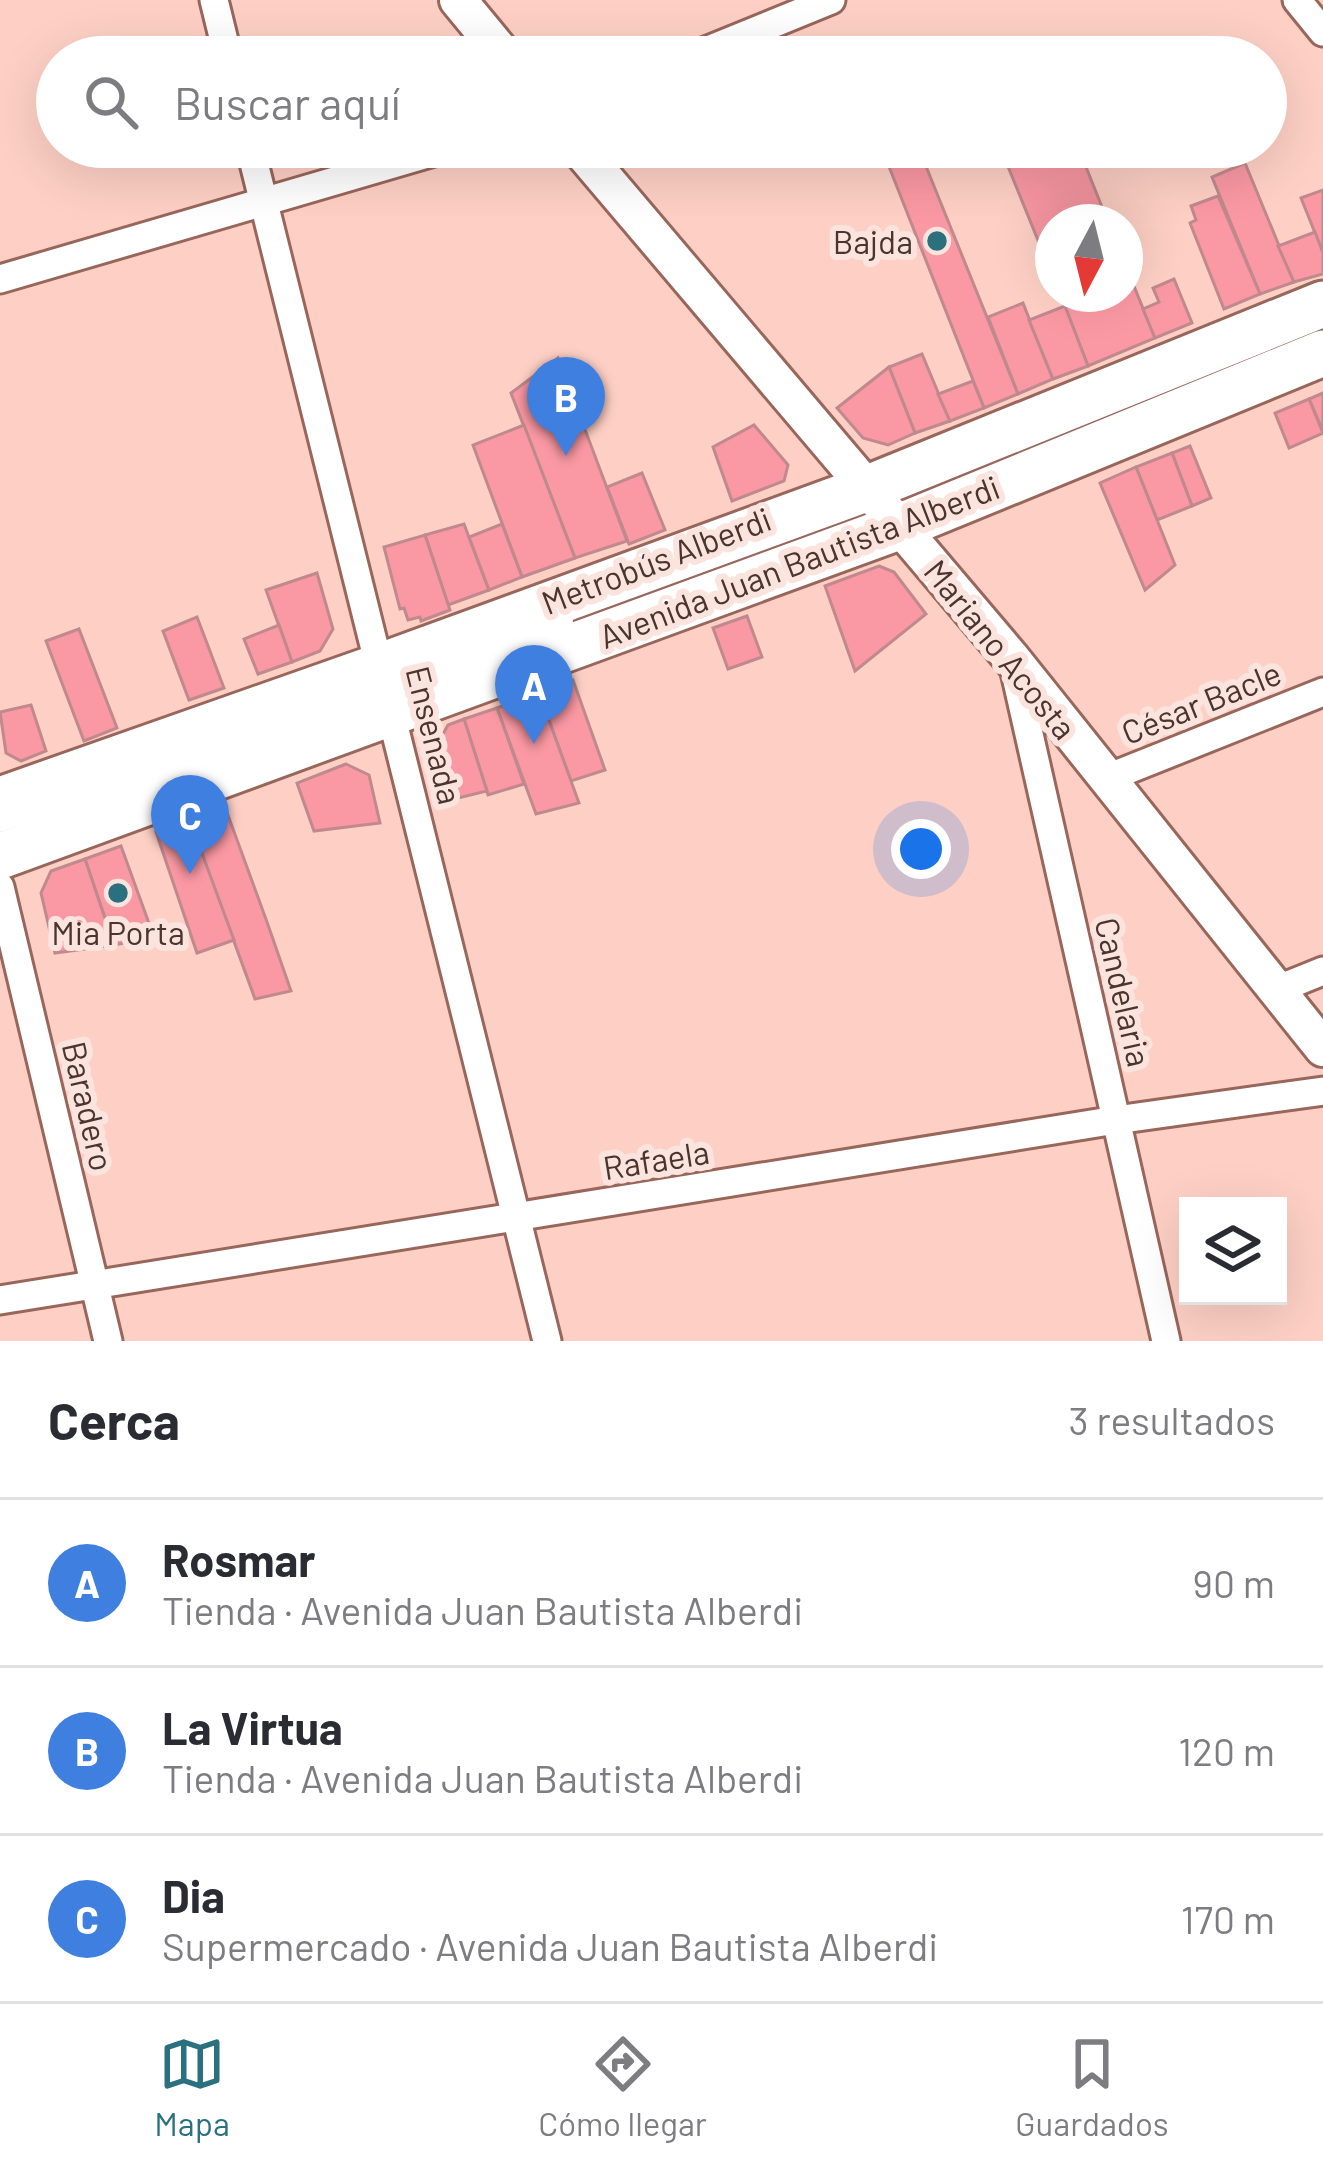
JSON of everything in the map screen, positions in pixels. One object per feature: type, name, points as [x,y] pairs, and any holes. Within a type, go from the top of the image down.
[{"type":"main road","name":"Avenida Juan Bautista Alberdi","points":[[884,504],[1323,304]]},
{"type":"main road","name":"Avenida Juan Bautista Alberdi","points":[[0,856],[387,689],[884,504],[1323,353]]},
{"type":"main road","name":"Avenida Juan Bautista Alberdi","points":[[0,800],[387,689]]},
{"type":"street","points":[[214,0],[223,36]]},
{"type":"street","points":[[458,0],[488,36]]},
{"type":"street","points":[[743,36],[831,0]]},
{"type":"street","points":[[1297,0],[1323,32]]},
{"type":"street","name":"Ensenada","points":[[255,168],[547,1341]]},
{"type":"street","points":[[0,279],[382,168]]},
{"type":"street","name":"Mariano Acosta","points":[[596,168],[884,504],[1323,1048]]},
{"type":"street","name":"Candelaria","points":[[1012,659],[1166,1341]]},
{"type":"street","name":"César Bacle","points":[[1105,779],[1323,692]]},
{"type":"street","name":"Baradero","points":[[0,887],[108,1341]]},
{"type":"street","points":[[1276,990],[1323,971]]},
{"type":"street","name":"Rafaela","points":[[0,1300],[1116,1120],[1323,1091]]},
{"type":"lane","name":"Metrobús Alberdi","points":[[0,825],[582,616]]},
{"type":"building","name":"Bajda","points":[[890,168],[927,168],[1018,394],[984,408]]},
{"type":"building","points":[[1009,168],[1086,168],[1101,204],[1035,204],[1035,233]]},
{"type":"building","points":[[1247,168],[1294,282],[1260,294],[1212,177]]},
{"type":"building","points":[[1323,190],[1323,253],[1301,198]]},
{"type":"building","points":[[1218,196],[1260,294],[1224,309],[1190,223],[1196,220],[1191,206]]},
{"type":"building","points":[[1315,232],[1323,253],[1323,274],[1294,282],[1278,246]]},
{"type":"building","points":[[1174,279],[1192,323],[1155,338],[1143,309],[1159,302],[1153,288]]},
{"type":"building","points":[[1023,303],[1053,379],[1018,394],[988,317]]},
{"type":"building","points":[[1143,308],[1155,338],[1088,366],[1067,312]]},
{"type":"building","points":[[1050,312],[1067,312],[1088,366],[1053,379],[1029,320]]},
{"type":"building","points":[[922,354],[950,421],[915,433],[889,367]]},
{"type":"building","points":[[558,358],[627,541],[575,558],[511,393]]},
{"type":"building","points":[[889,367],[915,433],[888,445],[863,438],[837,408]]},
{"type":"building","points":[[973,381],[984,408],[950,421],[938,394]]},
{"type":"building","points":[[1323,393],[1323,431],[1309,399]]},
{"type":"building","points":[[1309,399],[1323,433],[1289,448],[1275,413]]},
{"type":"building","points":[[524,425],[575,558],[522,577],[473,445]]},
{"type":"building","points":[[754,425],[788,465],[784,481],[732,501],[713,447]]},
{"type":"building","points":[[1190,446],[1211,498],[1192,506],[1172,453]]},
{"type":"building","points":[[1172,453],[1192,506],[1157,520],[1136,467]]},
{"type":"building","points":[[1136,467],[1175,565],[1145,590],[1100,483]]},
{"type":"building","points":[[642,473],[665,530],[629,544],[607,487]]},
{"type":"building","points":[[464,524],[489,590],[448,605],[425,535]]},
{"type":"building","points":[[502,524],[522,577],[489,590],[469,537]]},
{"type":"building","points":[[425,535],[450,610],[421,621],[420,617],[408,620],[404,608],[400,609],[384,547]]},
{"type":"building","points":[[879,566],[894,572],[926,614],[855,671],[825,586]]},
{"type":"building","points":[[317,573],[333,629],[320,651],[292,662],[266,590]]},
{"type":"building","points":[[747,616],[762,657],[728,669],[713,628]]},
{"type":"building","points":[[197,617],[224,688],[189,700],[163,631]]},
{"type":"building","points":[[279,625],[292,662],[258,674],[244,639]]},
{"type":"building","points":[[79,629],[117,728],[84,741],[46,641]]},
{"type":"building","points":[[573,680],[605,770],[571,781],[539,693]]},
{"type":"building","points":[[539,693],[579,803],[536,814],[497,708]]},
{"type":"building","points":[[31,705],[46,751],[21,761],[6,753],[0,712]]},
{"type":"building","points":[[497,708],[524,784],[488,795],[464,719]]},
{"type":"building","points":[[464,719],[487,791],[446,801],[433,752],[448,725]]},
{"type":"building","points":[[346,764],[369,775],[380,823],[314,831],[297,783]]},
{"type":"building","points":[[225,807],[291,991],[255,999],[190,821]]},
{"type":"building","points":[[190,821],[234,940],[197,953],[156,832]]},
{"type":"building","name":"Mia Porta","points":[[121,846],[154,937],[114,945],[85,859]]},
{"type":"building","points":[[85,859],[114,945],[55,953],[41,893],[51,871]]},
{"type":"place","name":"Bajda","points":[[937,241]]},
{"type":"place","name":"La Virtua","points":[[566,456]]},
{"type":"place","name":"Rosmar","points":[[534,744]]},
{"type":"place","name":"Dia","points":[[190,874]]},
{"type":"place","name":"Mia Porta","points":[[118,893]]}]
